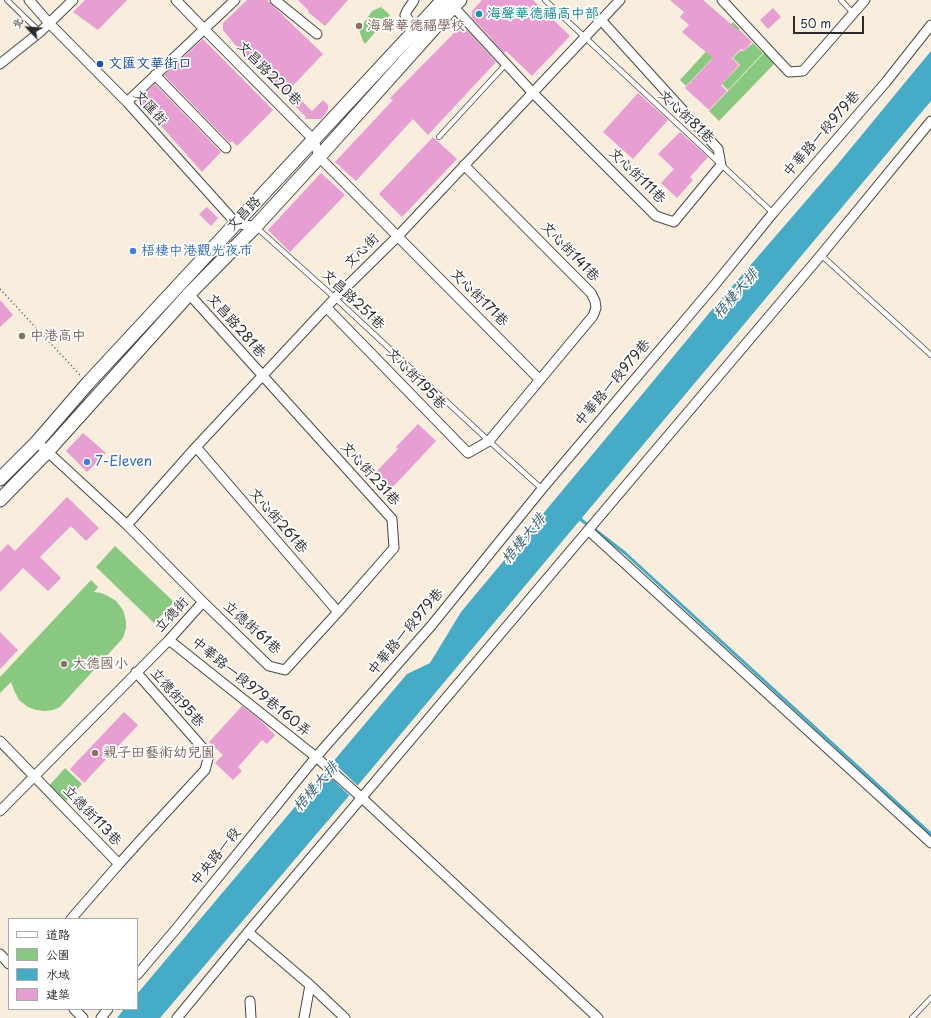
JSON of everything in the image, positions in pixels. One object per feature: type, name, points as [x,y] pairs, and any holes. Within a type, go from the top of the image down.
[{"type":"street","name":"文匯街","points":[[29,0],[49,23],[126,102],[236,223]]},
{"type":"street","points":[[0,64],[40,32],[73,0]]},
{"type":"street","name":"文昌路220巷","points":[[176,0],[314,140]]},
{"type":"street","points":[[126,102],[235,0]]},
{"type":"street","points":[[275,0],[317,34]]},
{"type":"street","points":[[408,19],[405,15],[414,0]]},
{"type":"street","name":"文心街","points":[[127,525],[196,447],[335,298],[398,236],[620,0]]},
{"type":"street","points":[[722,0],[789,72],[803,71],[864,0]]},
{"type":"street","points":[[451,2],[532,92]]},
{"type":"street","name":"文昌路","points":[[0,479],[37,442],[88,383],[314,140],[451,2]]},
{"type":"street","name":"文昌路","points":[[0,500],[47,452],[189,294],[320,157],[451,2]]},
{"type":"street","points":[[601,20],[718,149],[720,165]]},
{"type":"street","name":"中華路一段979巷","points":[[316,757],[431,626],[542,489],[773,213],[886,82],[931,25]]},
{"type":"street","points":[[155,75],[226,148]]},
{"type":"street","name":"文心街111巷","points":[[532,92],[656,216],[674,222],[720,165]]},
{"type":"street","points":[[178,1018],[248,932],[821,255],[931,121]]},
{"type":"street","points":[[314,140],[320,157]]},
{"type":"street","name":"文心街171巷","points":[[320,157],[540,380]]},
{"type":"street","name":"文心街141巷","points":[[464,165],[591,293],[596,301],[596,308],[593,316],[489,441]]},
{"type":"street","points":[[236,223],[255,226]]},
{"type":"street","name":"文昌路281巷","points":[[189,294],[263,376]]},
{"type":"street","name":"文心街195巷","points":[[327,308],[468,453],[489,441]]},
{"type":"street","name":"文心街231巷","points":[[263,376],[392,519],[394,548],[285,670]]},
{"type":"street","name":"立德街","points":[[0,811],[169,640],[203,602],[127,525],[37,442]]},
{"type":"street","name":"文心街261巷","points":[[196,447],[338,612]]},
{"type":"street","points":[[588,530],[931,843]]},
{"type":"street","name":"立德街61巷","points":[[203,602],[269,666],[285,670]]},
{"type":"street","name":"中華路一段979巷160弄","points":[[169,640],[316,757],[598,1018]]},
{"type":"street","name":"立德街95巷","points":[[136,672],[209,755],[205,770],[146,834]]},
{"type":"street","name":"立德街113巷","points":[[0,741],[119,864],[146,834]]},
{"type":"street","name":"中央路一段","points":[[138,974],[316,757]]},
{"type":"street","points":[[72,918],[119,864]]},
{"type":"street","points":[[248,932],[310,985],[345,1018]]},
{"type":"street","points":[[0,954],[8,963]]},
{"type":"street","points":[[304,1018],[310,985]]},
{"type":"street","points":[[250,1000],[251,1018]]},
{"type":"street","points":[[75,1010],[83,1018]]},
{"type":"street","points":[[101,1018],[107,1010]]},
{"type":"lane","points":[[6,0],[40,32]]},
{"type":"lane","name":"文心街81巷","points":[[545,0],[773,213]]},
{"type":"lane","points":[[841,0],[853,13]]},
{"type":"lane","points":[[439,137],[506,64]]},
{"type":"lane","name":"文昌路251巷","points":[[255,226],[542,489]]},
{"type":"lane","points":[[821,255],[931,356]]},
{"type":"lane","points":[[912,1018],[931,998]]},
{"type":"path","points":[[0,289],[88,383]]},
{"type":"green space","points":[[381,7],[390,15],[365,44],[359,30],[372,11]]},
{"type":"green space","points":[[733,22],[740,29],[686,86],[680,80]]},
{"type":"green space","points":[[753,43],[763,53],[728,90],[722,84],[740,65],[733,58],[740,51],[744,51]]},
{"type":"green space","points":[[765,52],[776,62],[719,121],[709,111]]},
{"type":"green space","points":[[115,546],[174,602],[154,623],[96,567]]},
{"type":"green space","points":[[91,580],[98,587],[94,592],[108,596],[116,601],[123,610],[126,628],[123,638],[60,707],[45,711],[28,707],[19,700],[11,682],[0,693],[0,677]]},
{"type":"green space","points":[[65,768],[82,784],[66,801],[49,786]]},
{"type":"water","name":"梧棲大排","points":[[931,51],[931,101],[359,784],[160,1018],[117,1018],[123,1010],[138,1010],[138,993],[407,674],[430,663],[461,612],[710,312],[837,165]]},
{"type":"pier","points":[[336,765],[359,787],[351,797],[327,774]]},
{"type":"building","points":[[85,0],[127,0],[98,30],[73,12]]},
{"type":"building","points":[[247,0],[267,0],[323,54],[285,94],[236,46],[223,30],[223,23]]},
{"type":"building","points":[[298,0],[348,0],[325,26],[308,12],[309,11]]},
{"type":"building","points":[[482,0],[533,0],[570,36],[532,76],[506,51],[504,53],[472,18],[472,11]]},
{"type":"building","points":[[670,0],[703,0],[739,31],[740,30],[752,42],[744,51],[741,49],[732,58],[739,65],[721,85],[727,91],[709,110],[685,88],[713,58],[682,32],[689,25],[680,17],[684,12]]},
{"type":"building","points":[[773,8],[781,17],[768,29],[760,20]]},
{"type":"building","points":[[459,28],[467,30],[496,62],[428,135],[413,119],[356,181],[335,162],[393,100],[390,98]]},
{"type":"building","points":[[203,39],[273,110],[237,146],[232,141],[230,143],[164,75]]},
{"type":"building","points":[[155,84],[221,152],[202,172],[138,100]]},
{"type":"building","points":[[638,93],[668,120],[633,159],[603,132]]},
{"type":"building","points":[[301,100],[312,111],[323,100],[328,105],[328,110],[321,119],[305,119],[306,117],[295,106]]},
{"type":"building","points":[[680,132],[708,157],[690,177],[693,180],[677,198],[661,183],[674,169],[658,154]]},
{"type":"building","points":[[433,137],[457,159],[402,217],[379,194]]},
{"type":"building","points":[[321,173],[345,195],[290,252],[268,230]]},
{"type":"building","points":[[207,207],[218,218],[211,226],[199,214]]},
{"type":"building","points":[[0,300],[13,315],[0,327]]},
{"type":"building","points":[[418,424],[436,441],[390,490],[374,474],[398,449],[396,447]]},
{"type":"building","name":"7-Eleven","points":[[83,433],[106,453],[87,472],[66,451]]},
{"type":"building","points":[[67,497],[99,528],[86,541],[71,526],[40,557],[61,578],[48,591],[23,568],[0,592],[0,552],[8,544],[15,551]]},
{"type":"building","points":[[0,632],[18,650],[0,669]]},
{"type":"building","points":[[242,706],[260,720],[275,735],[267,744],[262,740],[238,767],[242,771],[233,780],[215,763],[223,755],[209,742]]},
{"type":"building","points":[[124,712],[138,725],[84,783],[70,769]]},
{"type":"waterway","points":[[579,518],[589,526]]},
{"type":"waterway","points":[[594,529],[625,553],[931,834]]},
{"type":"place","name":"海聲華德福高中部","points":[[479,14]]},
{"type":"place","name":"海聲華德福學校","points":[[359,26]]},
{"type":"place","name":"文匯文華街口","points":[[100,64]]},
{"type":"place","name":"梧棲中港觀光夜市","points":[[133,251]]},
{"type":"place","name":"中港高中","points":[[22,336]]},
{"type":"place","name":"7-Eleven","points":[[87,462]]},
{"type":"place","name":"大德國小","points":[[64,664]]},
{"type":"place","name":"親子田藝術幼兒園","points":[[95,753]]}]
